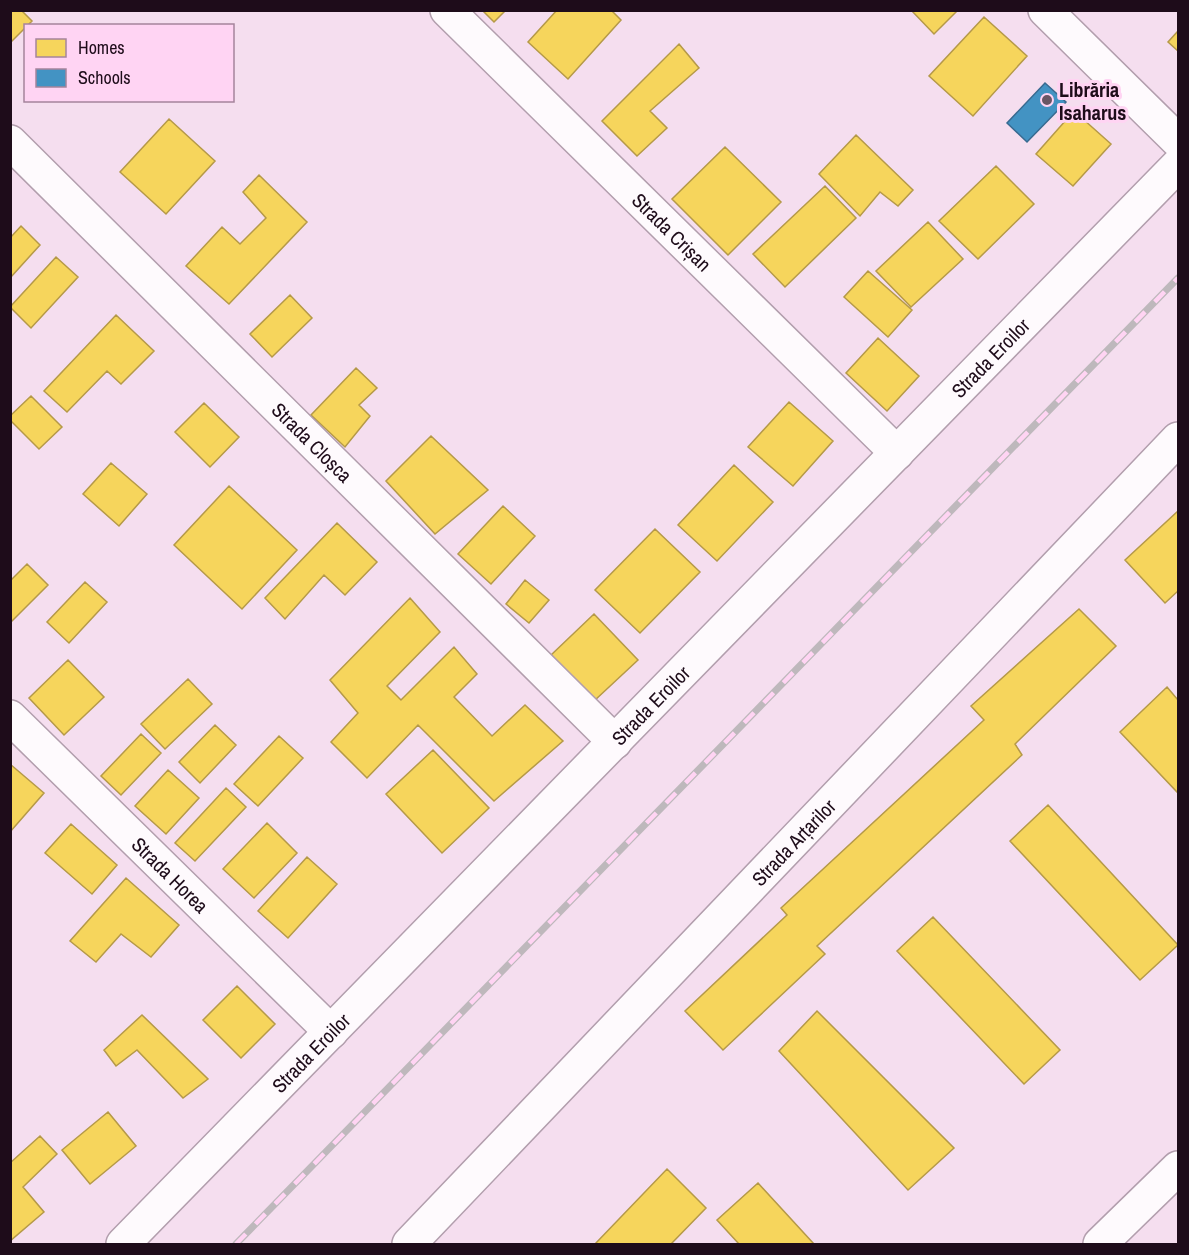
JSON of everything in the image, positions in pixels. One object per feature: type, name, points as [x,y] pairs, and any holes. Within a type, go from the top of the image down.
[{"type":"street","name":"Strada Crișan","points":[[447,10],[897,453]]},
{"type":"street","points":[[1045,10],[1179,141]]},
{"type":"street","name":"Strada Cloșca","points":[[10,142],[615,742]]},
{"type":"street","name":"Strada Eroilor","points":[[123,1245],[1179,165]]},
{"type":"street","name":"Strada Arțarilor","points":[[409,1245],[1179,439]]},
{"type":"street","name":"Strada Horea","points":[[10,717],[331,1032]]},
{"type":"street","points":[[1100,1245],[1179,1168]]},
{"type":"building: Homes","points":[[10,10],[21,10],[32,21],[24,24],[24,29],[10,43]]},
{"type":"building: Homes","points":[[482,10],[506,10],[494,22]]},
{"type":"building: Homes","points":[[557,10],[611,10],[621,20],[568,79],[528,42]]},
{"type":"building: Homes","points":[[911,10],[958,10],[934,34]]},
{"type":"building: Homes","points":[[984,17],[1027,56],[973,116],[929,76]]},
{"type":"building: Homes","points":[[1178,31],[1178,51],[1168,42]]},
{"type":"building: Homes","points":[[679,44],[699,68],[650,111],[667,128],[637,156],[602,121]]},
{"type":"building: Homes","points":[[1074,111],[1111,144],[1073,186],[1036,154]]},
{"type":"building: Homes","points":[[169,119],[215,161],[166,214],[120,172]]},
{"type":"building: Homes","points":[[856,135],[913,190],[898,206],[880,192],[860,216],[819,174]]},
{"type":"building: Homes","points":[[725,147],[781,202],[728,255],[672,199]]},
{"type":"building: Homes","points":[[996,166],[1034,204],[978,259],[939,221]]},
{"type":"building: Homes","points":[[259,175],[307,222],[229,304],[186,266],[222,227],[240,244],[266,218],[243,192]]},
{"type":"building: Homes","points":[[825,186],[856,218],[785,287],[753,254]]},
{"type":"building: Homes","points":[[928,222],[963,259],[911,307],[876,271]]},
{"type":"building: Homes","points":[[21,226],[40,245],[10,278],[10,238]]},
{"type":"building: Homes","points":[[56,257],[78,277],[31,328],[10,307]]},
{"type":"building: Homes","points":[[868,271],[912,310],[888,337],[844,297]]},
{"type":"building: Homes","points":[[290,295],[312,318],[272,357],[250,334]]},
{"type":"building: Homes","points":[[116,315],[154,351],[121,384],[107,371],[67,412],[44,391]]},
{"type":"building: Homes","points":[[878,338],[919,376],[887,411],[846,373]]},
{"type":"building: Homes","points":[[356,368],[377,388],[359,405],[370,416],[345,447],[311,415]]},
{"type":"building: Homes","points":[[31,396],[62,427],[39,449],[10,420],[10,416]]},
{"type":"building: Homes","points":[[789,402],[833,441],[793,486],[748,447]]},
{"type":"building: Homes","points":[[204,403],[239,437],[210,467],[175,432]]},
{"type":"building: Homes","points":[[431,436],[488,490],[435,534],[386,481]]},
{"type":"building: Homes","points":[[111,463],[147,494],[119,526],[83,494]]},
{"type":"building: Homes","points":[[734,465],[773,502],[717,561],[678,525]]},
{"type":"building: Homes","points":[[229,486],[297,550],[242,609],[174,545]]},
{"type":"building: Homes","points":[[503,506],[535,536],[491,584],[458,554]]},
{"type":"building: Homes","points":[[1178,511],[1178,591],[1165,603],[1125,560]]},
{"type":"building: Homes","points":[[337,523],[377,562],[345,595],[324,575],[285,619],[265,598]]},
{"type":"building: Homes","points":[[655,529],[700,572],[640,633],[595,590]]},
{"type":"building: Homes","points":[[27,564],[48,585],[10,623],[10,581]]},
{"type":"building: Homes","points":[[525,580],[549,600],[529,623],[506,604]]},
{"type":"building: Homes","points":[[85,582],[107,602],[69,643],[47,622]]},
{"type":"building: Homes","points":[[410,598],[440,632],[387,686],[401,700],[454,647],[477,674],[454,697],[492,736],[525,705],[563,741],[494,801],[418,725],[367,778],[331,742],[358,713],[330,680]]},
{"type":"building: Homes","points":[[1079,609],[1116,646],[1015,744],[1022,755],[817,946],[825,954],[723,1050],[685,1011],[787,915],[781,908],[984,720],[971,706]]},
{"type":"building: Homes","points":[[594,614],[638,660],[594,701],[550,656]]},
{"type":"building: Homes","points":[[68,660],[104,697],[64,735],[29,698]]},
{"type":"building: Homes","points":[[188,679],[212,704],[165,749],[141,724]]},
{"type":"building: Homes","points":[[1167,687],[1178,700],[1178,793],[1120,732]]},
{"type":"building: Homes","points":[[215,725],[236,745],[200,783],[179,762]]},
{"type":"building: Homes","points":[[141,734],[161,753],[121,795],[101,776]]},
{"type":"building: Homes","points":[[279,736],[303,758],[258,806],[234,784]]},
{"type":"building: Homes","points":[[433,750],[489,808],[442,853],[386,794]]},
{"type":"building: Homes","points":[[10,764],[44,793],[10,832]]},
{"type":"building: Homes","points":[[168,770],[199,798],[166,834],[135,806]]},
{"type":"building: Homes","points":[[226,788],[246,807],[195,861],[175,843]]},
{"type":"building: Homes","points":[[1048,805],[1178,945],[1140,980],[1010,841]]},
{"type":"building: Homes","points":[[267,823],[297,853],[254,898],[223,869]]},
{"type":"building: Homes","points":[[71,824],[117,865],[92,894],[45,853]]},
{"type":"building: Homes","points":[[307,857],[337,884],[288,938],[258,911]]},
{"type":"building: Homes","points":[[126,878],[179,925],[151,957],[121,934],[96,962],[70,941]]},
{"type":"building: Homes","points":[[933,917],[1060,1050],[1024,1084],[897,951]]},
{"type":"building: Homes","points":[[237,986],[275,1024],[241,1058],[203,1020]]},
{"type":"building: Homes","points":[[817,1011],[954,1148],[908,1190],[779,1051]]},
{"type":"building: Homes","points":[[142,1015],[208,1079],[183,1098],[137,1050],[116,1066],[104,1050]]},
{"type":"building: Homes","points":[[108,1112],[136,1146],[90,1184],[62,1150]]},
{"type":"building: Homes","points":[[40,1136],[57,1154],[23,1187],[44,1212],[10,1241],[10,1163]]},
{"type":"building: Homes","points":[[667,1169],[706,1208],[671,1244],[595,1244]]},
{"type":"building: Homes","points":[[758,1183],[814,1244],[739,1244],[717,1220]]},
{"type":"building: Schools","points":[[1045,83],[1066,102],[1027,142],[1007,123]]},
{"type":"railway","points":[[236,1244],[1178,278]]},
{"type":"place","name":"Librăria Isaharus","points":[[1047,100]]}]
